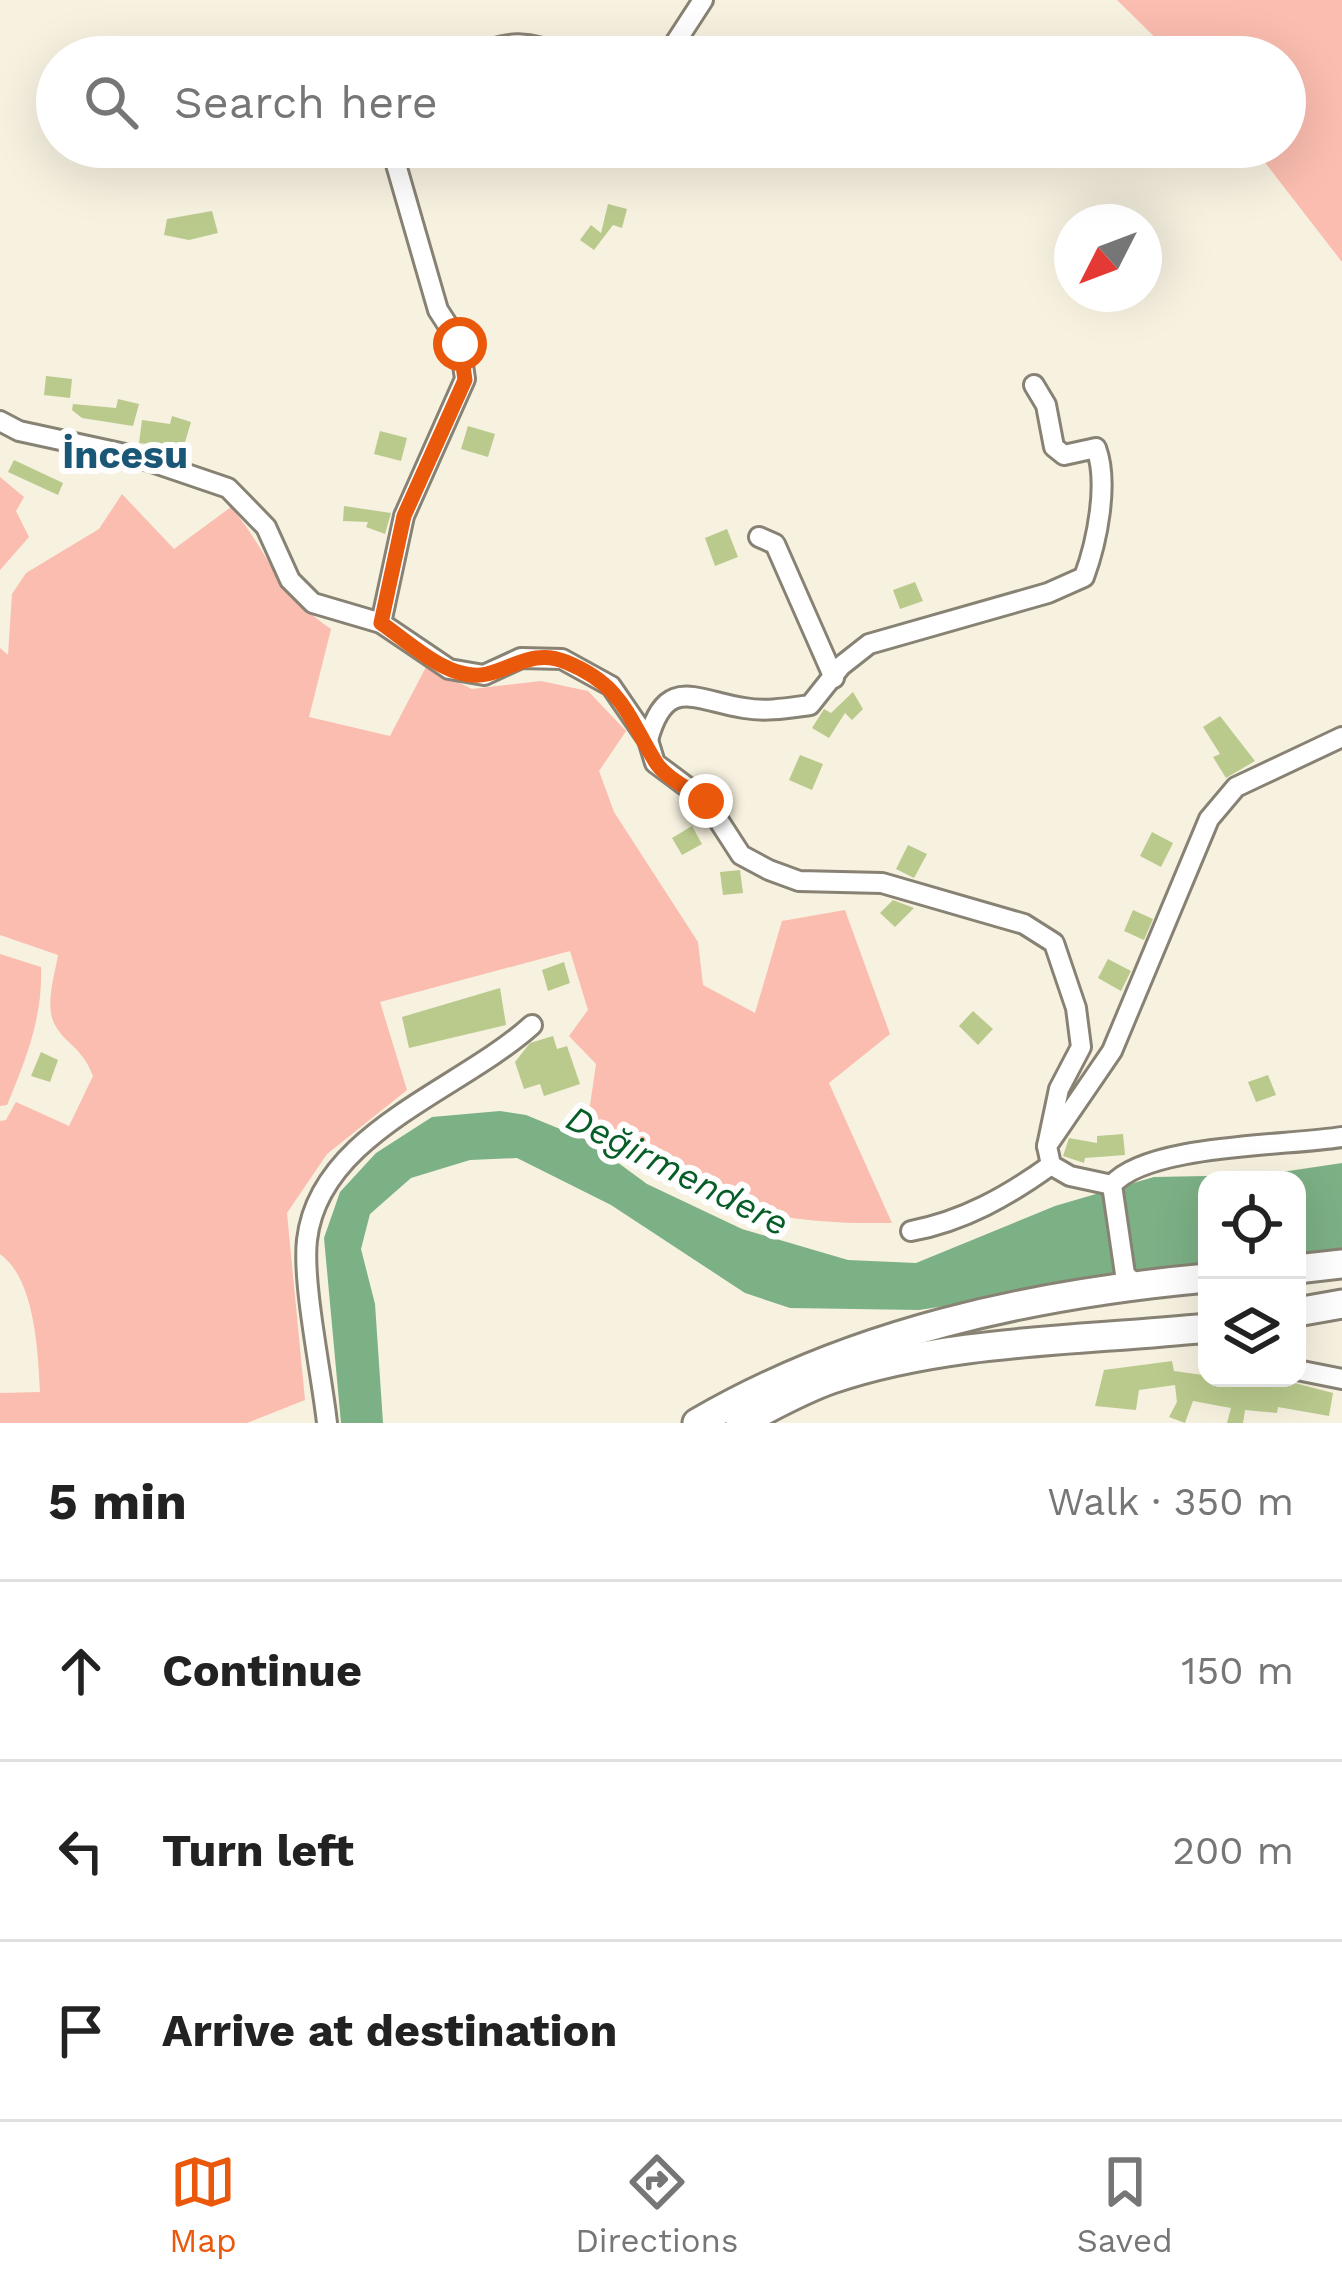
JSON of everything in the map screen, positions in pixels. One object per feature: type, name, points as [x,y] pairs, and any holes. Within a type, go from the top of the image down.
[{"type":"highway","points":[[1306,1268],[1342,1264]]},
{"type":"highway","points":[[697,1423],[768,1382],[862,1346],[1131,1280],[1198,1278]]},
{"type":"highway","points":[[1131,1280],[1134,1309],[1148,1334]]},
{"type":"highway","points":[[1306,1310],[1342,1304]]},
{"type":"highway","points":[[740,1423],[827,1381],[870,1368],[1041,1341],[1198,1329]]},
{"type":"street","points":[[680,36],[703,0]]},
{"type":"street","points":[[381,623],[404,516],[465,380],[460,344],[438,310],[397,168]]},
{"type":"street","points":[[648,740],[656,713],[676,696],[702,695],[741,708],[810,705],[868,644],[1048,592],[1084,577],[1094,551],[1101,462],[1096,448],[1064,455],[1054,447],[1046,404],[1034,386]]},
{"type":"street","points":[[0,421],[19,431],[134,456],[228,488],[266,527],[290,580],[313,603],[381,623],[449,669],[484,675],[521,658],[562,659],[611,686],[648,740],[656,764],[706,801],[741,855],[769,870],[799,881],[882,884],[1024,925],[1054,943],[1076,1008],[1082,1047],[1059,1089],[1049,1155]]},
{"type":"street","points":[[759,537],[775,544],[834,678]]},
{"type":"street","points":[[911,1231],[943,1225],[1011,1195],[1049,1155],[1112,1051],[1209,819],[1236,788],[1342,737]]},
{"type":"street","points":[[327,1423],[307,1243],[327,1180],[356,1147],[495,1058],[532,1025]]},
{"type":"street","points":[[1112,1185],[1126,1169],[1146,1162],[1342,1137]]},
{"type":"street","points":[[1049,1155],[1070,1176],[1112,1185]]},
{"type":"street","points":[[1112,1185],[1131,1280]]},
{"type":"street","points":[[1306,1372],[1342,1379]]},
{"type":"shaded area","points":[[1117,0],[1342,0],[1342,262],[1269,168],[1306,168],[1306,36],[1154,36]]},
{"type":"shaded area","points":[[0,477],[24,497],[16,511],[29,537],[0,570]]},
{"type":"shaded area","points":[[122,494],[174,549],[231,507],[285,586],[331,629],[309,717],[390,736],[426,667],[472,689],[541,681],[588,691],[626,731],[599,771],[614,812],[698,942],[703,985],[755,1013],[782,921],[845,910],[890,1034],[829,1083],[892,1223],[804,1219],[729,1203],[659,1171],[588,1119],[596,1064],[569,1036],[588,1010],[570,951],[380,1002],[407,1090],[327,1154],[287,1213],[305,1400],[247,1423],[0,1423],[0,1393],[40,1392],[28,1298],[12,1265],[0,1254],[0,1121],[6,1120],[16,1102],[69,1126],[93,1076],[51,1015],[58,955],[0,935],[0,648],[8,655],[12,594],[26,573],[99,529]]},
{"type":"shaded area","points":[[0,954],[41,967],[32,1038],[7,1105],[0,1106]]},
{"type":"shaded area","name":"Değirmendere","points":[[500,1111],[526,1115],[587,1140],[647,1184],[742,1229],[848,1260],[916,1263],[1055,1206],[1154,1177],[1198,1176],[1198,1266],[919,1310],[790,1308],[745,1293],[611,1205],[517,1158],[470,1160],[411,1178],[370,1214],[361,1249],[375,1304],[383,1423],[341,1423],[324,1238],[340,1192],[376,1153],[432,1117]]},
{"type":"shaded area","name":"Değirmendere","points":[[1342,1163],[1342,1248],[1306,1253],[1306,1171],[1288,1171]]},
{"type":"building","points":[[608,204],[627,209],[622,228],[613,225],[594,250],[580,240],[591,225],[601,233]]},
{"type":"building","points":[[212,211],[218,233],[189,240],[164,235],[167,219]]},
{"type":"building","points":[[46,376],[72,379],[70,398],[44,395]]},
{"type":"building","points":[[118,399],[139,404],[133,426],[82,418],[72,410],[73,404],[116,408]]},
{"type":"building","points":[[172,416],[191,422],[183,449],[139,443],[142,420],[170,424]]},
{"type":"building","points":[[468,426],[495,434],[488,457],[461,449]]},
{"type":"building","points":[[380,431],[407,438],[401,461],[374,454]]},
{"type":"building","points":[[14,460],[63,483],[58,495],[8,472]]},
{"type":"building","points":[[344,506],[391,513],[385,534],[366,527],[368,522],[343,521]]},
{"type":"building","points":[[727,529],[738,557],[715,566],[705,538]]},
{"type":"building","points":[[915,582],[923,601],[900,609],[893,590]]},
{"type":"building","points":[[853,692],[863,709],[852,720],[845,713],[829,738],[812,728],[824,709],[831,713]]},
{"type":"building","points":[[1220,716],[1255,761],[1226,778],[1213,757],[1220,754],[1203,727]]},
{"type":"building","points":[[800,755],[823,764],[812,790],[789,780]]},
{"type":"building","points":[[692,826],[702,844],[682,855],[672,838]]},
{"type":"building","points":[[1152,832],[1173,843],[1161,867],[1140,856]]},
{"type":"building","points":[[908,845],[927,854],[914,878],[896,869]]},
{"type":"building","points":[[740,870],[743,893],[723,895],[720,872]]},
{"type":"building","points":[[893,900],[914,908],[895,927],[880,913]]},
{"type":"building","points":[[1133,910],[1153,919],[1144,940],[1124,931]]},
{"type":"building","points":[[1108,959],[1131,971],[1121,991],[1098,978]]},
{"type":"building","points":[[564,962],[570,983],[548,991],[542,970]]},
{"type":"building","points":[[500,988],[506,1025],[409,1048],[402,1017]]},
{"type":"building","points":[[973,1011],[993,1029],[978,1045],[959,1026]]},
{"type":"building","points":[[553,1036],[557,1049],[567,1046],[580,1084],[544,1096],[540,1084],[524,1089],[515,1062],[530,1043]]},
{"type":"building","points":[[41,1052],[58,1060],[50,1082],[31,1076]]},
{"type":"building","points":[[1268,1075],[1276,1095],[1256,1102],[1248,1082]]},
{"type":"building","points":[[1123,1134],[1125,1155],[1085,1158],[1084,1163],[1063,1156],[1069,1138],[1097,1143],[1097,1136]]},
{"type":"building","points":[[1172,1361],[1174,1371],[1198,1374],[1198,1387],[1306,1386],[1333,1393],[1329,1416],[1278,1407],[1277,1413],[1245,1410],[1243,1423],[1227,1423],[1231,1408],[1193,1401],[1185,1423],[1169,1417],[1177,1402],[1175,1385],[1139,1390],[1136,1410],[1095,1406],[1104,1370]]},
{"type":"district","name":"İncesu","points":[[125,454]]},
{"type":"route","points":[[460,344],[465,380],[404,516],[381,604],[381,623],[449,669],[484,675],[521,658],[562,659],[611,686],[648,740],[656,764],[706,801]]}]
